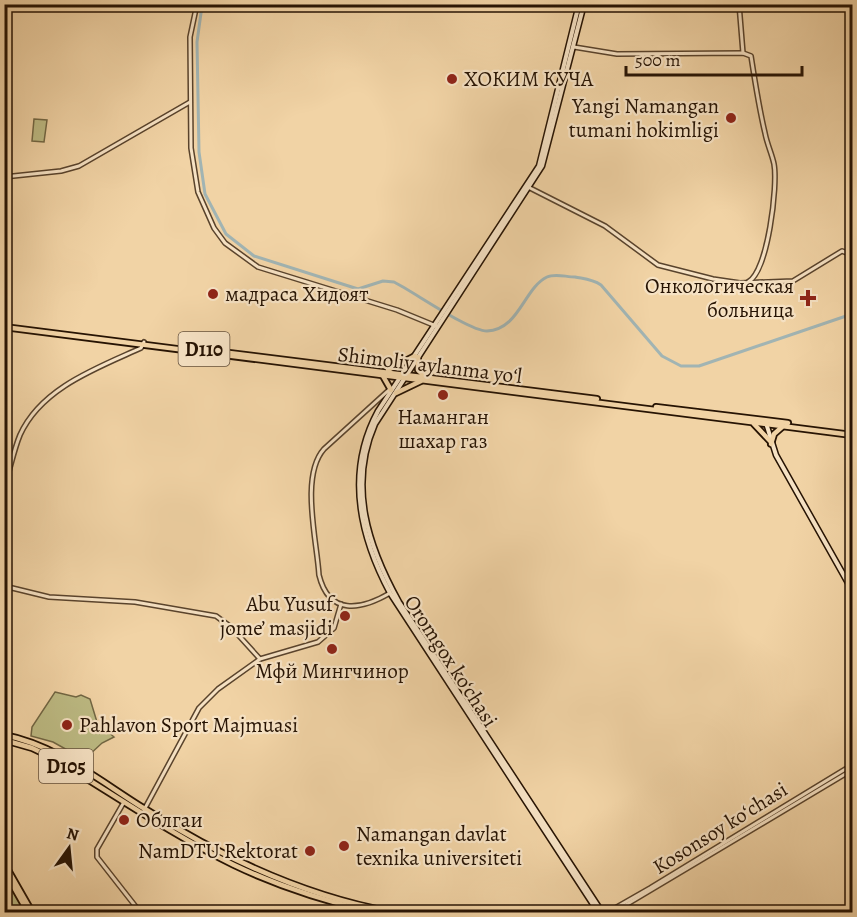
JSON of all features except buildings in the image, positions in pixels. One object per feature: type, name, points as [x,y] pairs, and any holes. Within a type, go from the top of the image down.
[{"type":"main road","points":[[528,187],[544,150],[579,4]]},
{"type":"main road","points":[[385,405],[542,166],[584,4]]},
{"type":"main road","name":"Shimoliy aylanma yoʻl","points":[[4,326],[852,434]]},
{"type":"main road","points":[[394,391],[383,374],[417,356]]},
{"type":"main road","points":[[394,391],[424,379],[418,370],[417,356]]},
{"type":"main road","name":"Oromgox ko‘chasi","points":[[385,405],[365,439],[360,463],[358,494],[366,541],[390,593],[598,911]]},
{"type":"main road","name":"Oromgox ko‘chasi","points":[[385,405],[371,433],[363,467],[362,496],[370,541],[399,602],[598,911]]},
{"type":"main road","name":"Shimoliy aylanma yoʻl","points":[[681,411],[852,434]]},
{"type":"main road","points":[[752,422],[771,443]]},
{"type":"main road","points":[[765,422],[771,443],[852,590]]},
{"type":"main road","points":[[771,443],[774,434],[783,426]]},
{"type":"main road","name":"D105","points":[[4,735],[44,747],[124,802],[246,865],[328,896],[392,912]]},
{"type":"main road","name":"D105","points":[[4,740],[41,752],[83,774],[226,861],[324,900],[372,912]]},
{"type":"main road","points":[[4,863],[30,912]]},
{"type":"main road","points":[[4,870],[18,890]]},
{"type":"street","points":[[198,4],[191,28],[191,148],[198,192],[214,228],[225,243],[258,267],[305,284],[373,302],[436,327]]},
{"type":"street","points":[[739,4],[742,53]]},
{"type":"street","points":[[574,47],[617,54],[742,53],[751,56],[760,111],[774,166],[775,195],[761,265],[755,277],[748,282]]},
{"type":"street","points":[[4,177],[61,171],[79,166],[190,102]]},
{"type":"street","points":[[528,187],[605,226],[651,261],[667,269],[729,282],[793,281],[841,251],[852,255]]},
{"type":"street","points":[[4,488],[19,436],[30,416],[51,394],[144,343]]},
{"type":"street","points":[[390,593],[363,607],[341,604],[325,590],[319,575],[313,468],[324,449],[362,416],[385,391],[394,391]]},
{"type":"street","points":[[4,586],[49,597],[135,602],[216,616],[231,627],[260,659]]},
{"type":"street","points":[[143,811],[193,716],[218,690],[260,659],[318,642],[334,628],[341,604]]},
{"type":"street","name":"Kosonsoy koʻchasi","points":[[598,911],[615,908],[644,892],[852,767]]},
{"type":"street","name":"Kosonsoy koʻchasi","points":[[618,911],[852,767]]},
{"type":"street","points":[[124,802],[97,849],[97,857],[140,912]]},
{"type":"shaded area","points":[[34,119],[47,120],[44,142],[32,141]]},
{"type":"shaded area","name":"Pahlavon Sport Majmuasi","points":[[55,692],[76,697],[81,695],[90,699],[97,722],[114,737],[102,743],[87,757],[78,756],[53,742],[31,736],[32,727]]},
{"type":"shaded area","points":[[4,875],[26,912],[5,912]]},
{"type":"waterway","points":[[205,4],[201,13],[197,42],[199,152],[205,194],[226,234],[254,256],[358,289],[383,281],[394,282],[468,325],[487,331],[507,324],[532,290],[547,277],[557,275],[588,280],[601,285],[662,356],[681,366],[699,366],[852,314]]},
{"type":"place","name":"ХОКИМ КУЧА","points":[[452,79]]},
{"type":"place","name":"Yangi Namangan tumani hokimligi","points":[[731,118]]},
{"type":"place","name":"мадраса Хидоят","points":[[213,294]]},
{"type":"place","name":"Онкологическая больница","points":[[808,298]]},
{"type":"place","name":"Наманган шахар газ","points":[[443,395]]},
{"type":"place","name":"Abu Yusuf jome’ masjidi","points":[[345,616]]},
{"type":"place","name":"Мфй Мингчинор","points":[[332,649]]},
{"type":"place","name":"Pahlavon Sport Majmuasi","points":[[67,725]]},
{"type":"place","name":"Облгаи","points":[[124,820]]},
{"type":"place","name":"Namangan davlat texnika universiteti","points":[[344,846]]},
{"type":"place","name":"NamDTU Rektorat","points":[[310,851]]}]
